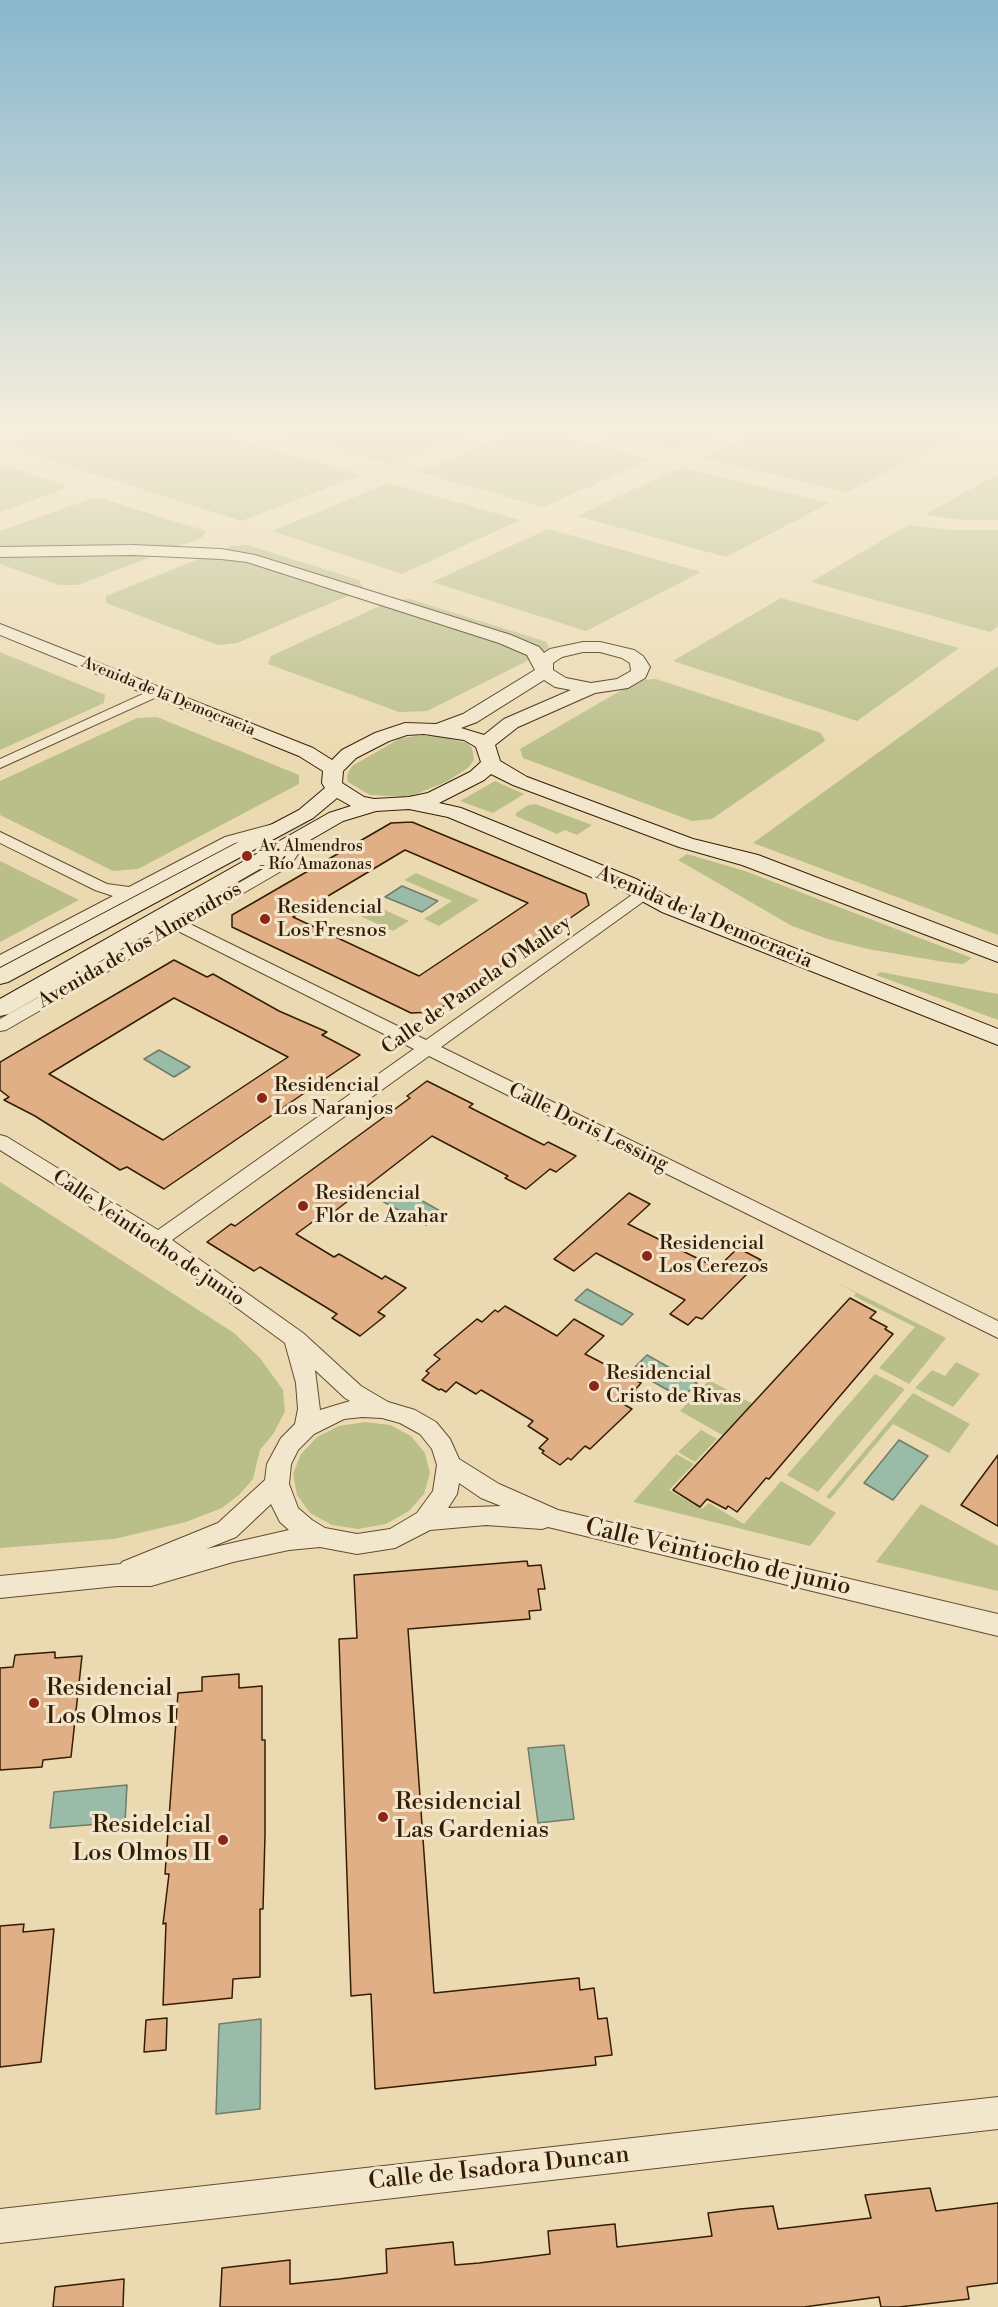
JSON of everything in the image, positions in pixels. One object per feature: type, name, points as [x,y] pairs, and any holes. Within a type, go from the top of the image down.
[{"type":"street","points":[[0,552],[133,550],[221,554],[249,558],[505,639],[533,651],[544,668],[561,683],[591,688]]},
{"type":"street","name":"Avenida de la Democracia","points":[[0,629],[306,752],[333,768]]},
{"type":"street","points":[[505,639],[544,645],[615,650],[628,654],[637,660],[641,667],[639,674],[622,684],[591,688],[512,723],[488,754],[477,776],[434,798],[409,803],[374,805],[357,801],[336,789],[332,783],[333,768],[349,754],[382,737],[405,729],[441,729],[469,735],[488,754],[500,771],[547,791],[686,843],[750,860],[998,955]]},
{"type":"street","points":[[441,729],[470,718],[544,668],[547,659],[556,653],[584,647]]},
{"type":"street","points":[[0,764],[156,692]]},
{"type":"street","name":"Avenida de los Almendros","points":[[0,976],[306,814],[336,789]]},
{"type":"street","name":"Avenida de la Democracia","points":[[409,803],[454,812],[628,884],[670,907],[998,1038]]},
{"type":"street","name":"Avenida de los Almendros","points":[[4,1015],[336,817],[374,805]]},
{"type":"street","name":"Avenida de los Almendros","points":[[0,962],[230,840],[277,828]]},
{"type":"street","points":[[0,837],[101,887],[113,891],[132,892]]},
{"type":"street","name":"Avenida de los Almendros","points":[[4,1015],[179,925],[285,863],[300,839]]},
{"type":"street","name":"Calle de Pamela O'Malley","points":[[158,1240],[645,894]]},
{"type":"street","name":"Calle Doris Lessing","points":[[179,925],[998,1330]]},
{"type":"street","name":"Calle Veintiocho de junio","points":[[0,1141],[158,1240],[295,1340],[353,1392],[382,1409]]},
{"type":"street","points":[[295,1340],[307,1383],[309,1409],[306,1428]]},
{"type":"street","points":[[0,1587],[117,1575],[151,1575],[289,1540],[320,1537],[357,1544],[395,1538],[426,1520],[445,1494],[449,1465],[442,1445],[428,1428],[407,1416],[382,1409],[342,1411],[306,1428],[289,1444],[279,1464],[277,1484],[280,1500],[290,1515],[303,1527],[320,1537]]},
{"type":"street","name":"Calle Veintiocho de junio","points":[[449,1465],[490,1491],[554,1520],[998,1625]]},
{"type":"street","points":[[117,1575],[228,1530],[277,1484]]},
{"type":"street","points":[[426,1520],[486,1515],[554,1520]]},
{"type":"street","name":"Calle de Isadora Duncan","points":[[0,2226],[998,2113]]},
{"type":"green space","points":[[0,537],[203,537],[78,585],[59,585],[0,564]]},
{"type":"green space","points":[[289,537],[484,537],[402,574]]},
{"type":"green space","points":[[531,537],[575,537],[701,572],[586,631],[432,582]]},
{"type":"green space","points":[[652,537],[765,537],[726,557]]},
{"type":"green space","points":[[888,537],[998,537],[998,626],[990,632],[811,582]]},
{"type":"green space","points":[[247,545],[359,580],[364,589],[237,643],[218,645],[106,603],[106,596],[231,546]]},
{"type":"green space","points":[[781,598],[959,648],[857,721],[673,661]]},
{"type":"green space","points":[[410,599],[547,642],[549,650],[427,711],[399,712],[268,664],[271,656],[393,600]]},
{"type":"green space","points":[[0,652],[105,695],[104,703],[0,750]]},
{"type":"green space","points":[[998,666],[998,935],[753,843]]},
{"type":"green space","points":[[656,679],[821,733],[825,741],[712,819],[692,821],[523,758],[520,749],[639,680]]},
{"type":"green space","points":[[157,717],[299,775],[299,784],[138,869],[113,871],[0,815],[0,781],[137,718]]},
{"type":"green space","points":[[415,736],[440,736],[467,743],[472,748],[474,760],[468,768],[446,782],[409,797],[370,795],[348,782],[347,775],[352,766],[399,739]]},
{"type":"green space","points":[[495,781],[524,794],[493,813],[460,801]]},
{"type":"green space","points":[[535,804],[592,825],[577,835],[565,830],[557,834],[516,816],[516,813],[528,805]]},
{"type":"green space","points":[[687,854],[745,871],[972,958],[963,964],[868,949],[828,939],[792,926],[678,860]]},
{"type":"green space","points":[[0,861],[79,900],[0,942]]},
{"type":"green space","points":[[416,873],[479,900],[439,926],[424,919],[452,901],[404,880]]},
{"type":"green space","points":[[376,906],[409,921],[393,931],[360,916]]},
{"type":"green space","points":[[880,972],[998,994],[998,1020],[876,975]]},
{"type":"green space","points":[[0,1182],[234,1333],[260,1358],[283,1390],[285,1411],[274,1433],[260,1450],[253,1479],[239,1495],[222,1508],[186,1522],[114,1539],[0,1548]]},
{"type":"green space","points":[[830,1279],[946,1338],[909,1384],[879,1368],[915,1327],[854,1296],[856,1293]]},
{"type":"green space","points":[[956,1362],[980,1374],[953,1407],[915,1388],[932,1370],[945,1376]]},
{"type":"green space","points":[[875,1374],[905,1389],[818,1492],[787,1475]]},
{"type":"green space","points":[[709,1380],[753,1404],[724,1436],[680,1411]]},
{"type":"green space","points":[[913,1393],[970,1424],[949,1453],[893,1424],[830,1499],[826,1497]]},
{"type":"green space","points":[[365,1422],[390,1425],[411,1436],[425,1453],[430,1473],[424,1494],[409,1511],[386,1524],[358,1529],[332,1525],[310,1513],[297,1495],[293,1474],[301,1454],[317,1437],[339,1426]]},
{"type":"green space","points":[[701,1430],[717,1439],[695,1462],[678,1452]]},
{"type":"green space","points":[[676,1454],[694,1464],[669,1490],[702,1509],[709,1503],[744,1524],[781,1481],[836,1513],[810,1546],[633,1502]]},
{"type":"green space","points":[[921,1504],[998,1546],[998,1591],[876,1562]]},
{"type":"shaded area","points":[[402,886],[438,901],[422,912],[385,897]]},
{"type":"shaded area","points":[[159,1050],[190,1067],[174,1077],[144,1059]]},
{"type":"shaded area","points":[[399,1188],[442,1212],[426,1225],[382,1201]]},
{"type":"shaded area","points":[[587,1289],[633,1314],[622,1325],[575,1300]]},
{"type":"shaded area","points":[[647,1355],[697,1383],[682,1398],[632,1370]]},
{"type":"shaded area","points":[[899,1440],[928,1456],[893,1500],[864,1483]]},
{"type":"shaded area","points":[[564,1745],[574,1819],[538,1823],[528,1748]]},
{"type":"shaded area","points":[[127,1785],[125,1822],[50,1828],[54,1792]]},
{"type":"shaded area","points":[[261,2019],[260,2109],[216,2114],[219,2024]]},
{"type":"building","name":"Residencial Los Fresnos","points":[[412,822],[586,894],[589,905],[435,1012],[411,1013],[232,927],[232,915],[391,823]],"holes":[[[405,850],[528,903],[419,976],[293,917]]]},
{"type":"building","points":[[174,960],[207,977],[213,974],[279,1011],[327,1032],[322,1035],[360,1055],[164,1189],[127,1167],[120,1170],[35,1116],[4,1100],[9,1097],[0,1090],[0,1062]],"holes":[[[174,998],[288,1057],[163,1140],[49,1074]]]},
{"type":"building","name":"Residencial Flor de Azahar","points":[[427,1081],[473,1104],[469,1107],[544,1145],[548,1142],[576,1156],[556,1172],[550,1169],[526,1189],[505,1178],[508,1176],[432,1136],[335,1211],[330,1209],[296,1234],[334,1257],[339,1254],[382,1279],[385,1276],[406,1288],[378,1312],[385,1316],[360,1336],[332,1318],[337,1314],[260,1267],[254,1271],[207,1242],[231,1224],[235,1226],[410,1098],[407,1096]]},
{"type":"building","name":"Residencial Los Cerezos","points":[[629,1193],[650,1204],[628,1224],[717,1268],[738,1248],[761,1260],[702,1319],[696,1317],[688,1325],[670,1314],[685,1300],[596,1253],[574,1271],[554,1259]]},
{"type":"building","points":[[850,1298],[876,1312],[870,1318],[887,1327],[885,1329],[893,1334],[769,1479],[766,1478],[737,1512],[728,1506],[726,1509],[707,1499],[700,1507],[673,1490]]},
{"type":"building","name":"Residencial Cristo de Rivas","points":[[505,1306],[557,1336],[574,1319],[604,1336],[585,1354],[641,1383],[635,1390],[638,1392],[625,1405],[632,1409],[590,1449],[585,1446],[571,1460],[568,1458],[560,1465],[542,1453],[544,1451],[539,1448],[548,1439],[528,1426],[533,1421],[481,1390],[476,1394],[456,1382],[446,1392],[422,1380],[429,1373],[426,1371],[440,1359],[434,1355],[477,1319],[482,1322],[495,1310],[498,1312]]},
{"type":"building","points":[[998,1455],[998,1526],[961,1505]]},
{"type":"building","name":"Residencial Las Gardenias","points":[[527,1561],[528,1566],[541,1565],[545,1589],[538,1589],[541,1610],[529,1611],[530,1619],[408,1629],[434,1993],[579,1978],[580,1990],[594,1988],[598,2019],[607,2018],[612,2055],[595,2057],[596,2065],[375,2089],[371,1994],[351,1996],[339,1639],[357,1638],[354,1575]]},
{"type":"building","name":"Residencial Los Olmos I","points":[[55,1652],[55,1658],[82,1656],[71,1757],[43,1760],[42,1767],[0,1770],[0,1668],[13,1667],[15,1655]]},
{"type":"building","name":"Residelcial Los Olmos II","points":[[239,1674],[239,1688],[262,1686],[262,1740],[265,1740],[265,1835],[263,1909],[260,1909],[260,1977],[233,1979],[232,1998],[163,2005],[166,1923],[163,1924],[169,1874],[165,1874],[178,1693],[202,1691],[202,1677]]},
{"type":"building","points":[[24,1924],[23,1932],[54,1929],[41,2062],[0,2067],[0,1926]]},
{"type":"building","points":[[167,2018],[166,2050],[144,2052],[146,2020]]},
{"type":"building","points":[[930,2188],[936,2211],[998,2203],[998,2283],[967,2287],[969,2299],[899,2307],[881,2307],[879,2297],[804,2307],[220,2307],[222,2268],[290,2260],[290,2284],[339,2279],[387,2273],[386,2249],[453,2242],[455,2265],[479,2263],[550,2254],[548,2231],[615,2224],[617,2247],[712,2236],[708,2213],[773,2206],[778,2229],[871,2218],[865,2195]]},
{"type":"building","points":[[124,2279],[123,2307],[53,2307],[55,2287]]},
{"type":"place","name":"Av. Almendros - Río Amazonas","points":[[247,856]]},
{"type":"place","name":"Residencial Los Fresnos","points":[[265,919]]},
{"type":"place","name":"Residencial Los Naranjos","points":[[262,1098]]},
{"type":"place","name":"Residencial Flor de Azahar","points":[[303,1206]]},
{"type":"place","name":"Residencial Los Cerezos","points":[[647,1256]]},
{"type":"place","name":"Residencial Cristo de Rivas","points":[[594,1386]]},
{"type":"place","name":"Residencial Los Olmos I","points":[[34,1703]]},
{"type":"place","name":"Residencial Las Gardenias","points":[[383,1817]]},
{"type":"place","name":"Residelcial Los Olmos II","points":[[223,1840]]}]
